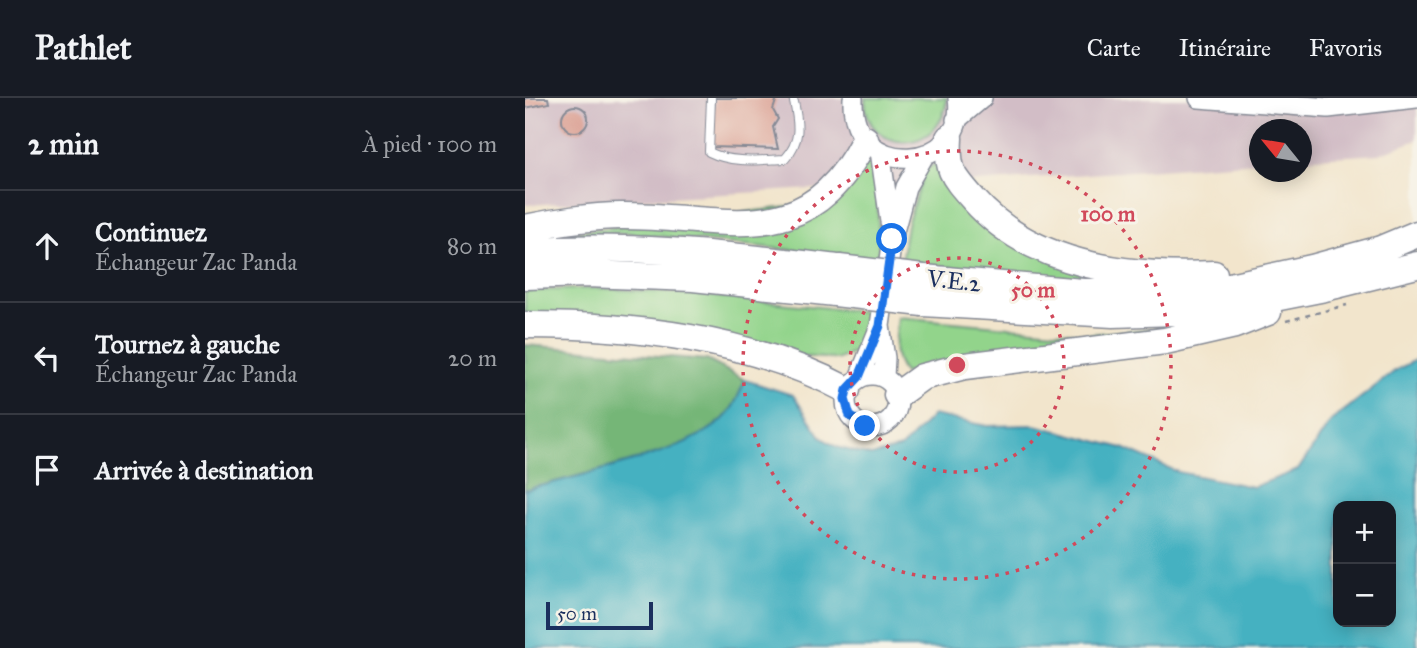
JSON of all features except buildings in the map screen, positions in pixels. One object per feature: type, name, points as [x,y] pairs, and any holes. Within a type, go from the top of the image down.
[{"type":"highway","points":[[953,129],[947,164],[955,178],[995,222],[1031,244],[1076,261],[1123,272],[1318,278]]},
{"type":"highway","points":[[525,229],[621,216],[725,223],[769,220],[805,209],[828,194],[872,145]]},
{"type":"highway","name":"V.E.2","points":[[525,251],[608,248],[684,252],[837,281],[1113,314],[1208,311],[1318,278],[1417,234]]},
{"type":"highway","name":"V.E.2","points":[[1318,278],[1417,265]]},
{"type":"highway","name":"V.E.2","points":[[525,276],[587,274],[837,281]]},
{"type":"highway","points":[[891,386],[965,366],[1165,341],[1235,325],[1318,278]]},
{"type":"highway","points":[[525,325],[589,325],[670,333],[741,350],[817,376],[853,384]]},
{"type":"street","points":[[853,98],[853,113],[872,145],[892,239]]},
{"type":"street","points":[[953,129],[958,98]]},
{"type":"street","points":[[880,326],[853,384],[846,408],[856,423],[865,426],[882,425],[890,420],[895,412],[880,326],[892,239],[910,175],[925,154],[982,98]]},
{"type":"street","points":[[1199,98],[1328,108],[1416,98]]},
{"type":"street","points":[[872,145],[902,158],[925,154]]},
{"type":"street","points":[[853,384],[868,375],[891,386]]},
{"type":"lane","points":[[711,98],[709,152],[722,159],[752,161],[785,159],[793,150],[799,134],[794,103]]},
{"type":"shaded area","points":[[525,98],[1417,98],[1417,140],[1379,154],[1312,158],[1312,119],[1249,119],[1249,163],[906,187],[886,185],[525,205]]},
{"type":"green space","points":[[865,98],[947,98],[942,117],[932,131],[919,139],[904,141],[889,139],[877,130],[868,117]]},
{"type":"green space","points":[[868,159],[877,169],[879,259],[628,233],[529,237],[833,202],[856,180]]},
{"type":"green space","points":[[940,161],[993,227],[1144,282],[1073,280],[901,262],[907,224],[925,170]]},
{"type":"green space","points":[[598,288],[691,294],[870,312],[859,349],[839,359],[778,355],[525,319],[525,291]]},
{"type":"green space","points":[[898,317],[1088,334],[1182,326],[904,373],[896,353]]},
{"type":"green space","points":[[525,345],[707,360],[745,380],[729,413],[703,434],[655,454],[525,490]]},
{"type":"water","points":[[1417,359],[1417,648],[525,648],[525,490],[655,454],[703,434],[729,413],[745,380],[793,395],[822,438],[837,447],[871,456],[901,448],[933,415],[987,426],[1035,425],[1123,448],[1178,472],[1253,487],[1298,470],[1331,421],[1396,370]]},
{"type":"route","points":[[865,426],[856,423],[850,416],[845,399],[847,390],[859,377],[880,326],[892,239]]}]
